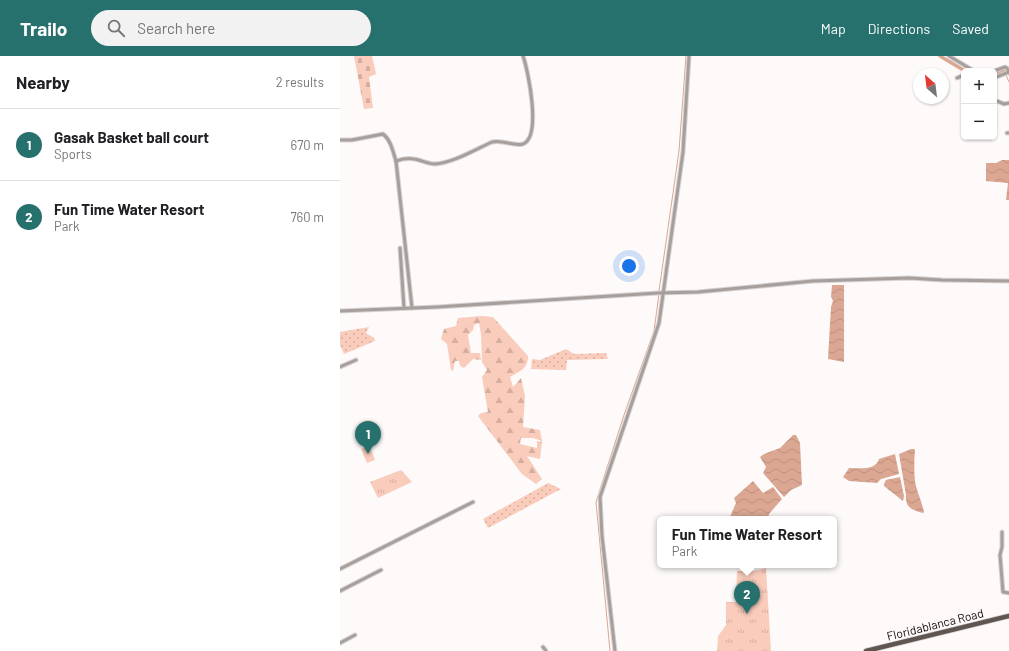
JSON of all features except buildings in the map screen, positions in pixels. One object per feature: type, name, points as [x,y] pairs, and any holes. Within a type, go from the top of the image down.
[{"type":"main road","name":"Floridablanca Road","points":[[866,651],[884,649],[1009,616]]},
{"type":"street","points":[[396,161],[408,158],[430,164],[440,163],[472,152],[494,142],[502,141],[519,144],[525,143],[531,129],[532,112],[531,88],[528,70],[523,56]]},
{"type":"street","points":[[615,651],[602,536],[600,497],[657,331],[661,293],[683,152],[689,56]]},
{"type":"street","points":[[950,56],[969,68]]},
{"type":"street","points":[[997,70],[1005,67],[1009,73],[997,77]]},
{"type":"street","points":[[957,78],[961,76]]},
{"type":"street","points":[[997,101],[1004,104],[1009,103]]},
{"type":"street","points":[[340,140],[348,141],[383,134],[389,142],[396,161],[412,308]]},
{"type":"street","points":[[400,248],[404,308]]},
{"type":"street","points":[[340,311],[733,290],[792,282],[910,278],[1009,281]]},
{"type":"street","points":[[340,367],[356,360]]},
{"type":"street","points":[[340,569],[473,502]]},
{"type":"street","points":[[1002,532],[1002,547],[1000,555],[1001,577],[1003,592],[1009,593]]},
{"type":"street","points":[[340,591],[381,570]]},
{"type":"street","points":[[340,643],[355,635]]},
{"type":"street","points":[[543,647],[546,651]]},
{"type":"green space","points":[[354,56],[372,56],[376,74],[369,77],[373,108],[364,109]]},
{"type":"green space","points":[[482,316],[493,317],[528,356],[525,367],[510,377],[513,387],[521,378],[525,396],[523,427],[540,430],[542,441],[533,438],[521,438],[520,444],[537,448],[537,441],[542,442],[540,459],[527,456],[542,479],[536,484],[522,474],[478,416],[481,413],[488,412],[482,377],[487,370],[482,362],[479,323],[474,325],[473,330],[468,335],[471,353],[480,353],[481,360],[473,359],[464,368],[460,366],[459,361],[455,361],[453,371],[451,370],[447,344],[441,339],[444,329],[456,326],[458,318]]},
{"type":"green space","points":[[369,327],[366,333],[374,338],[375,341],[344,354],[340,345],[340,332]]},
{"type":"green space","points":[[566,349],[574,354],[606,353],[608,359],[567,360],[566,370],[531,369],[532,359],[540,360]]},
{"type":"green space","points":[[369,445],[375,460],[367,463],[361,449]]},
{"type":"green space","points":[[401,470],[412,482],[378,498],[370,482]]},
{"type":"green space","points":[[548,483],[561,489],[488,528],[483,519]]},
{"type":"green space","points":[[766,568],[771,651],[717,651],[718,636],[726,625],[726,602],[736,602],[737,571],[753,571]]},
{"type":"water","points":[[1002,160],[1009,160],[1009,200],[1006,200],[1008,183],[986,181],[986,163],[996,163]]},
{"type":"water","points":[[832,285],[844,285],[844,362],[828,359],[831,307],[833,301],[831,297]]},
{"type":"water","points":[[793,435],[796,435],[800,443],[802,485],[791,490],[784,497],[763,473],[766,467],[760,457],[780,448]]},
{"type":"water","points":[[911,449],[915,450],[915,482],[923,508],[923,513],[910,508],[906,499],[899,454]]},
{"type":"water","points":[[895,454],[899,474],[881,479],[877,483],[849,481],[843,477],[849,468],[871,467],[877,463],[879,459]]},
{"type":"water","points":[[900,477],[904,496],[903,501],[884,486],[886,480]]},
{"type":"water","points":[[753,481],[763,493],[773,487],[782,499],[769,516],[730,516],[736,503],[734,498]]},
{"type":"waterway","points":[[659,291],[679,151],[686,56]]},
{"type":"waterway","points":[[940,56],[961,69]]},
{"type":"waterway","points":[[997,73],[1006,70]]},
{"type":"waterway","points":[[1006,75],[1009,82]]},
{"type":"waterway","points":[[610,651],[596,502],[624,415],[654,331],[659,294]]},
{"type":"place","name":"Gasak Basket ball court","points":[[368,454]]},
{"type":"place","name":"Fun Time Water Resort","points":[[747,614]]}]
